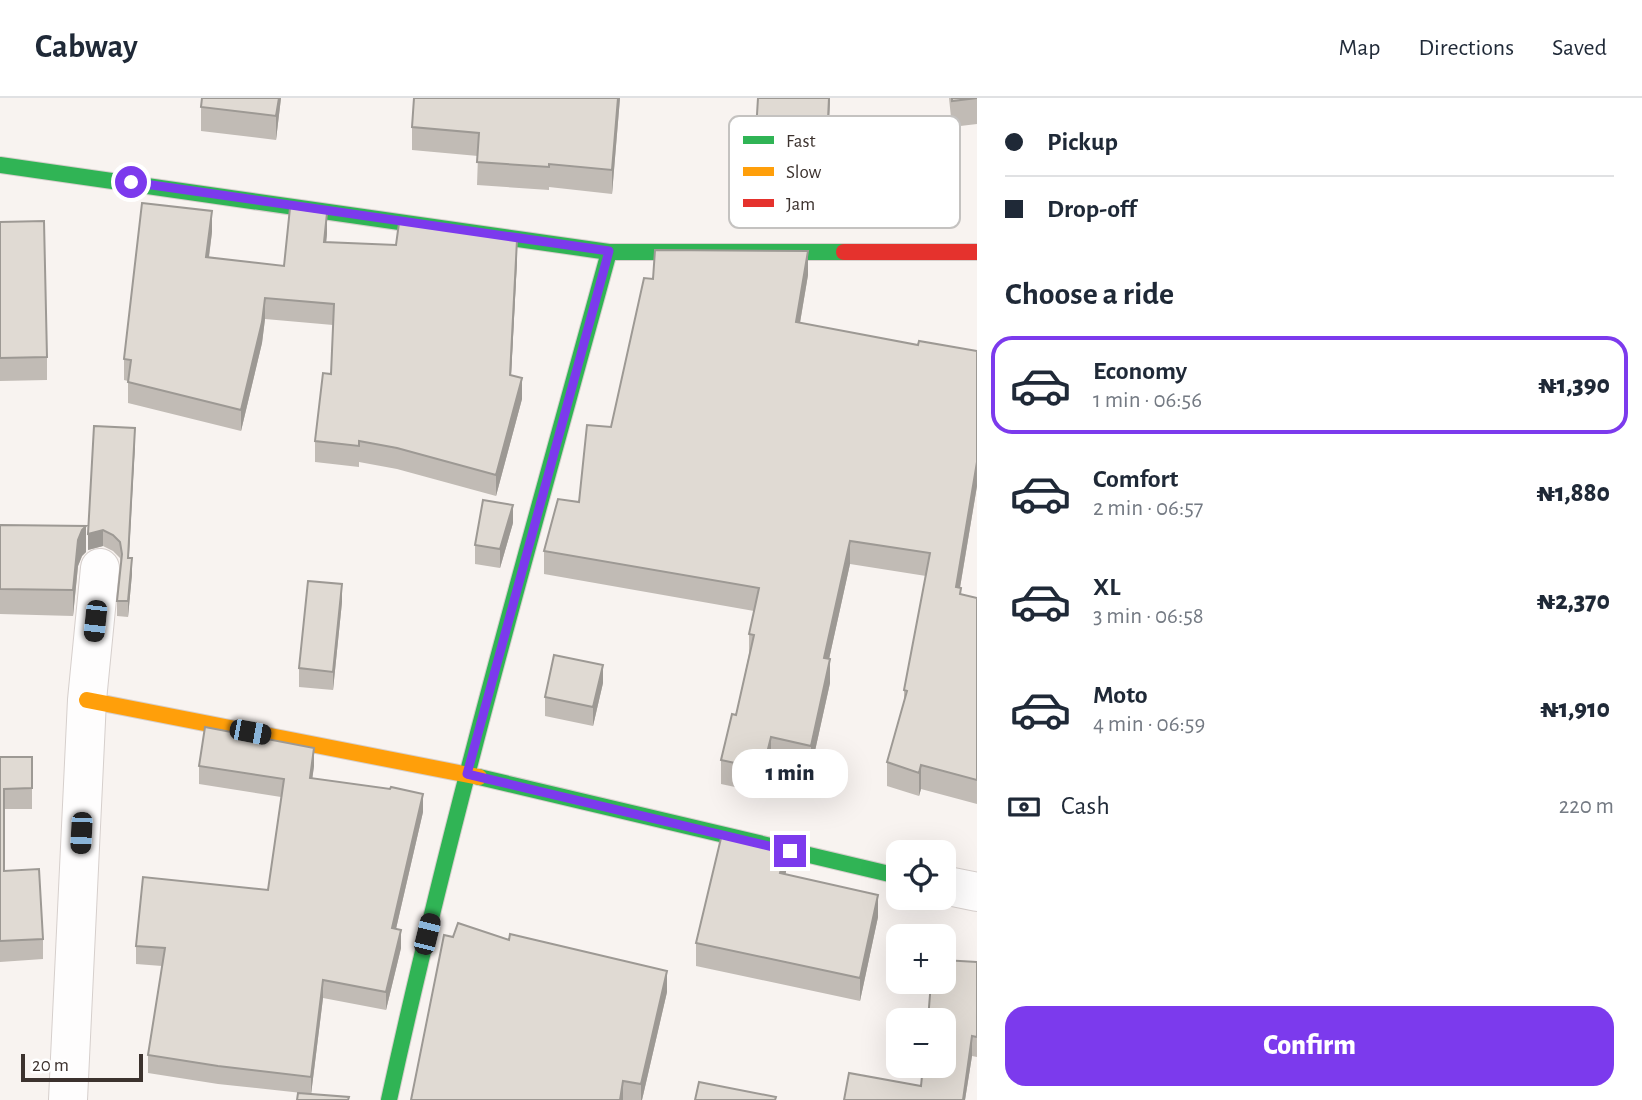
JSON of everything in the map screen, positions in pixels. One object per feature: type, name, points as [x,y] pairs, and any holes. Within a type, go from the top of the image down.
[{"type":"street","points":[[0,165],[609,251],[977,252]]},
{"type":"street","points":[[389,1100],[411,999],[467,774],[609,251]]},
{"type":"street","points":[[68,1100],[87,700],[100,569]]},
{"type":"street","points":[[87,700],[467,774],[886,873]]},
{"type":"street","points":[[956,888],[977,892]]},
{"type":"building","points":[[202,98],[279,98],[276,116],[201,107]]},
{"type":"building","points":[[414,98],[618,98],[612,170],[549,164],[549,167],[477,162],[479,133],[412,127]]},
{"type":"building","points":[[758,98],[829,98],[828,116],[757,116]]},
{"type":"building","points":[[952,98],[977,98],[952,101]]},
{"type":"building","points":[[142,203],[212,211],[206,257],[284,266],[290,208],[327,213],[324,242],[396,245],[399,223],[517,240],[510,375],[522,378],[496,475],[397,448],[359,441],[359,446],[315,441],[323,373],[331,374],[334,304],[265,298],[241,410],[128,382],[131,360],[124,359]]},
{"type":"building","points":[[44,221],[47,357],[0,358],[0,222]]},
{"type":"building","points":[[655,250],[808,251],[796,322],[918,345],[919,341],[977,351],[977,462],[956,587],[961,588],[960,594],[977,598],[977,780],[921,765],[919,773],[887,762],[907,691],[904,690],[930,553],[850,541],[824,658],[830,659],[811,746],[771,737],[763,769],[721,760],[732,714],[736,715],[754,635],[749,634],[759,588],[544,551],[558,499],[579,502],[587,425],[611,427],[644,278],[653,279]]},
{"type":"building","points":[[94,426],[135,428],[128,558],[132,558],[128,601],[117,601],[122,554],[120,542],[103,530],[88,534]]},
{"type":"building","points":[[483,500],[513,505],[500,549],[475,545]]},
{"type":"building","points":[[0,525],[86,526],[78,540],[73,590],[0,589]]},
{"type":"building","points":[[308,581],[342,584],[333,672],[299,668]]},
{"type":"building","points":[[554,655],[603,665],[593,707],[545,697]]},
{"type":"building","points":[[205,727],[314,748],[310,778],[391,787],[423,794],[392,928],[401,930],[386,992],[323,980],[311,1077],[148,1055],[165,948],[136,946],[143,877],[268,890],[284,779],[199,766]]},
{"type":"building","points":[[0,757],[32,757],[32,788],[4,789],[4,871],[39,869],[43,939],[0,941]]},
{"type":"building","points":[[722,834],[786,849],[780,873],[878,895],[860,978],[696,943]]},
{"type":"building","points":[[458,923],[509,940],[510,934],[667,971],[641,1084],[623,1081],[620,1100],[411,1100],[444,935],[453,937]]},
{"type":"building","points":[[956,961],[977,962],[977,1037],[972,1036],[963,1100],[844,1100],[849,1073],[921,1086],[922,1078],[956,1078],[956,1008],[929,1008],[930,994],[956,994]]},
{"type":"building","points":[[699,1082],[776,1097],[775,1100],[695,1100]]},
{"type":"building","points":[[298,1093],[349,1097],[348,1100],[297,1100]]},
{"type":"traffic: fast","points":[[0,165],[609,252],[844,252]]},
{"type":"traffic: fast","points":[[389,1100],[466,781],[609,252]]},
{"type":"traffic: fast","points":[[479,777],[886,873]]},
{"type":"traffic: slow","points":[[87,700],[479,777]]},
{"type":"traffic: jam","points":[[844,252],[977,252]]},
{"type":"route","points":[[131,182],[609,251],[467,774],[790,851]]}]
